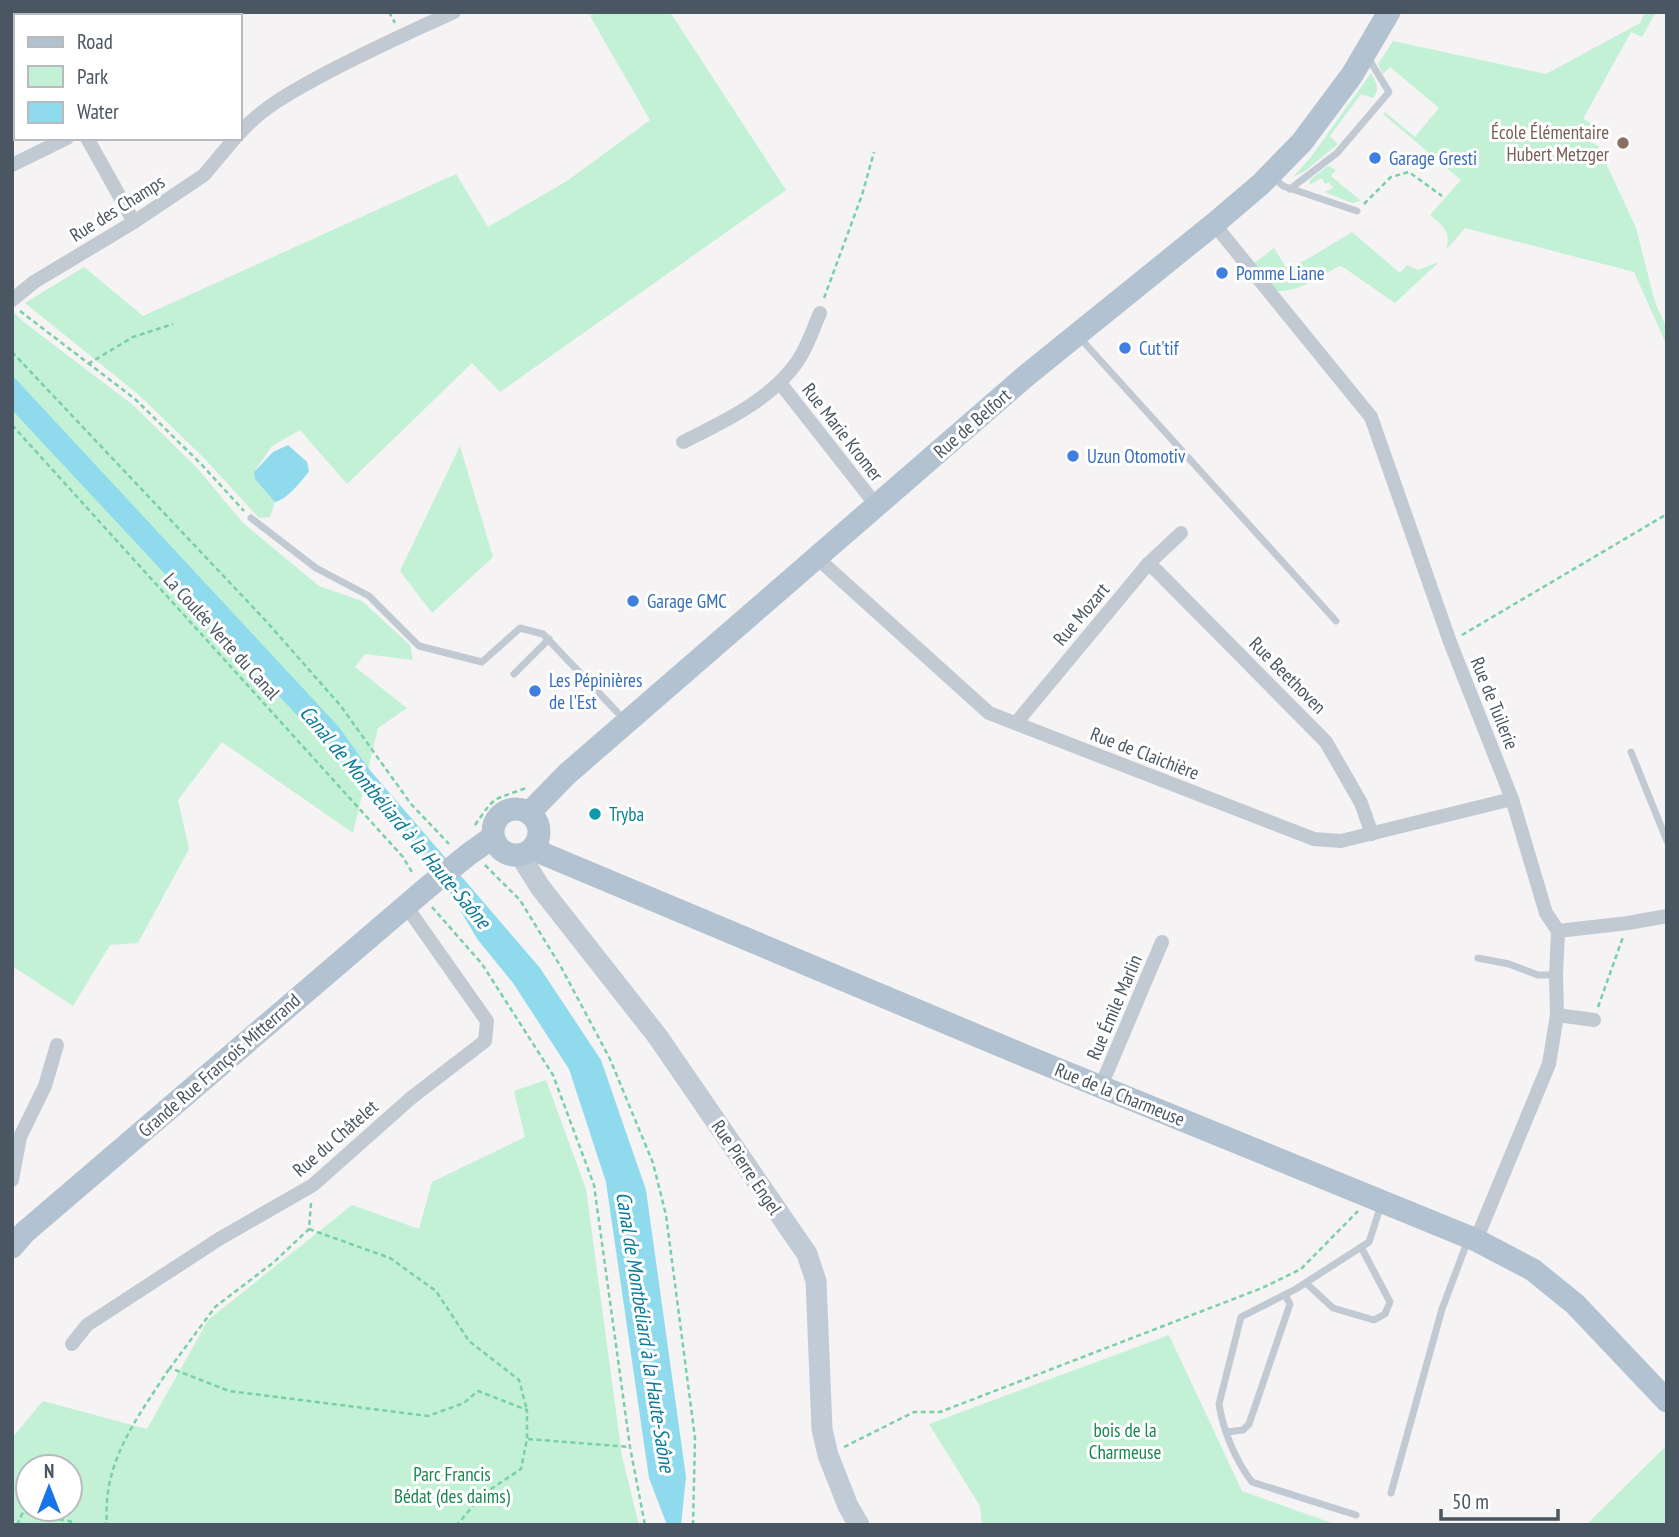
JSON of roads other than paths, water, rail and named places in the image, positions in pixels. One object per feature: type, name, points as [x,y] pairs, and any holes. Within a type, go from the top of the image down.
[{"type":"main road","name":"Rue de Belfort","points":[[529,813],[577,766],[876,505],[1027,375],[1214,225],[1270,174],[1302,142],[1366,53],[1389,12]]},
{"type":"main road","points":[[522,810],[529,813],[538,825],[538,840],[527,850],[513,855],[500,850],[493,837],[495,822],[506,811],[522,810]]},
{"type":"main road","name":"Grande Rue François Mitterrand","points":[[14,1241],[419,894],[458,849],[493,837]]},
{"type":"main road","name":"Rue de la Charmeuse","points":[[527,850],[544,854],[1472,1238],[1532,1270],[1575,1304],[1667,1401]]},
{"type":"street","points":[[242,131],[249,122],[290,93],[362,54],[454,12]]},
{"type":"street","points":[[12,164],[63,140]]},
{"type":"street","points":[[89,140],[134,222]]},
{"type":"street","name":"Rue des Champs","points":[[12,303],[34,282],[134,222],[204,175],[233,140]]},
{"type":"street","name":"Rue de Tuilerie","points":[[1214,225],[1371,417],[1450,642],[1512,799],[1546,912],[1558,931],[1557,1015],[1549,1064],[1472,1238]]},
{"type":"street","name":"Rue Marie Kromer","points":[[683,442],[726,420],[780,383],[799,361],[820,313]]},
{"type":"street","name":"Rue Marie Kromer","points":[[780,383],[876,505]]},
{"type":"street","name":"Rue Mozart","points":[[1016,723],[1147,564],[1181,533]]},
{"type":"street","name":"Rue de Claichière","points":[[816,558],[989,713],[1314,839],[1341,841],[1512,799]]},
{"type":"street","name":"Rue Beethoven","points":[[1147,564],[1326,742],[1361,803],[1372,834]]},
{"type":"street","name":"Rue Pierre Engel","points":[[527,850],[540,887],[658,1037],[807,1254],[816,1281],[822,1429],[828,1455],[848,1506],[859,1525]]},
{"type":"street","name":"Rue du Châtelet","points":[[72,1344],[87,1325],[219,1239],[313,1185],[411,1098],[485,1041],[487,1021],[419,894]]},
{"type":"street","points":[[1558,931],[1667,916]]},
{"type":"street","name":"Rue Émile Marlin","points":[[1101,1086],[1162,942]]},
{"type":"street","points":[[1557,1015],[1594,1020]]},
{"type":"street","points":[[12,1180],[20,1137],[45,1086],[57,1045]]},
{"type":"lane","points":[[1290,189],[1337,153],[1389,92],[1366,53]]},
{"type":"lane","points":[[1270,174],[1290,189],[1357,211]]},
{"type":"lane","points":[[1077,335],[1336,621]]},
{"type":"lane","points":[[251,518],[316,568],[369,596],[419,646],[482,662],[520,628],[543,634],[617,712]]},
{"type":"lane","points":[[514,674],[548,639]]},
{"type":"lane","points":[[1631,752],[1667,842]]},
{"type":"lane","points":[[1478,958],[1509,964],[1538,975],[1556,975]]},
{"type":"lane","points":[[1356,1515],[1252,1482],[1242,1469],[1219,1404],[1241,1317],[1306,1283],[1369,1242],[1377,1199]]},
{"type":"lane","points":[[1391,1493],[1442,1309],[1472,1238]]},
{"type":"lane","points":[[1306,1283],[1333,1308],[1374,1320],[1385,1314],[1390,1302],[1361,1247]]},
{"type":"lane","points":[[1227,1432],[1243,1430],[1250,1424],[1290,1304],[1285,1295]]},
{"type":"water","name":"Canal de Montbéliard à la Haute-Saône","points":[[12,375],[338,726],[369,769],[540,968],[601,1060],[646,1190],[686,1477],[681,1525],[667,1525],[649,1478],[606,1182],[569,1069],[513,983],[478,940],[431,862],[12,410]]},
{"type":"water","points":[[288,445],[307,462],[309,471],[289,494],[275,502],[255,479],[254,472],[273,452]]},
{"type":"place","name":"École Élémentaire Hubert Metzger","points":[[1623,143]]},
{"type":"place","name":"Garage Gresti","points":[[1375,158]]},
{"type":"place","name":"Pomme Liane","points":[[1222,273]]},
{"type":"place","name":"Cut'tif","points":[[1125,348]]},
{"type":"place","name":"Uzun Otomotiv","points":[[1073,456]]},
{"type":"place","name":"Garage GMC","points":[[633,601]]},
{"type":"place","name":"Les Pépinières de l'Est","points":[[535,691]]},
{"type":"place","name":"Tryba","points":[[595,814]]},
{"type":"park label","name":"bois de la Charmeuse","points":[[1125,1441]]},
{"type":"park label","name":"Parc Francis Bédat (des daims)","points":[[452,1485]]}]
